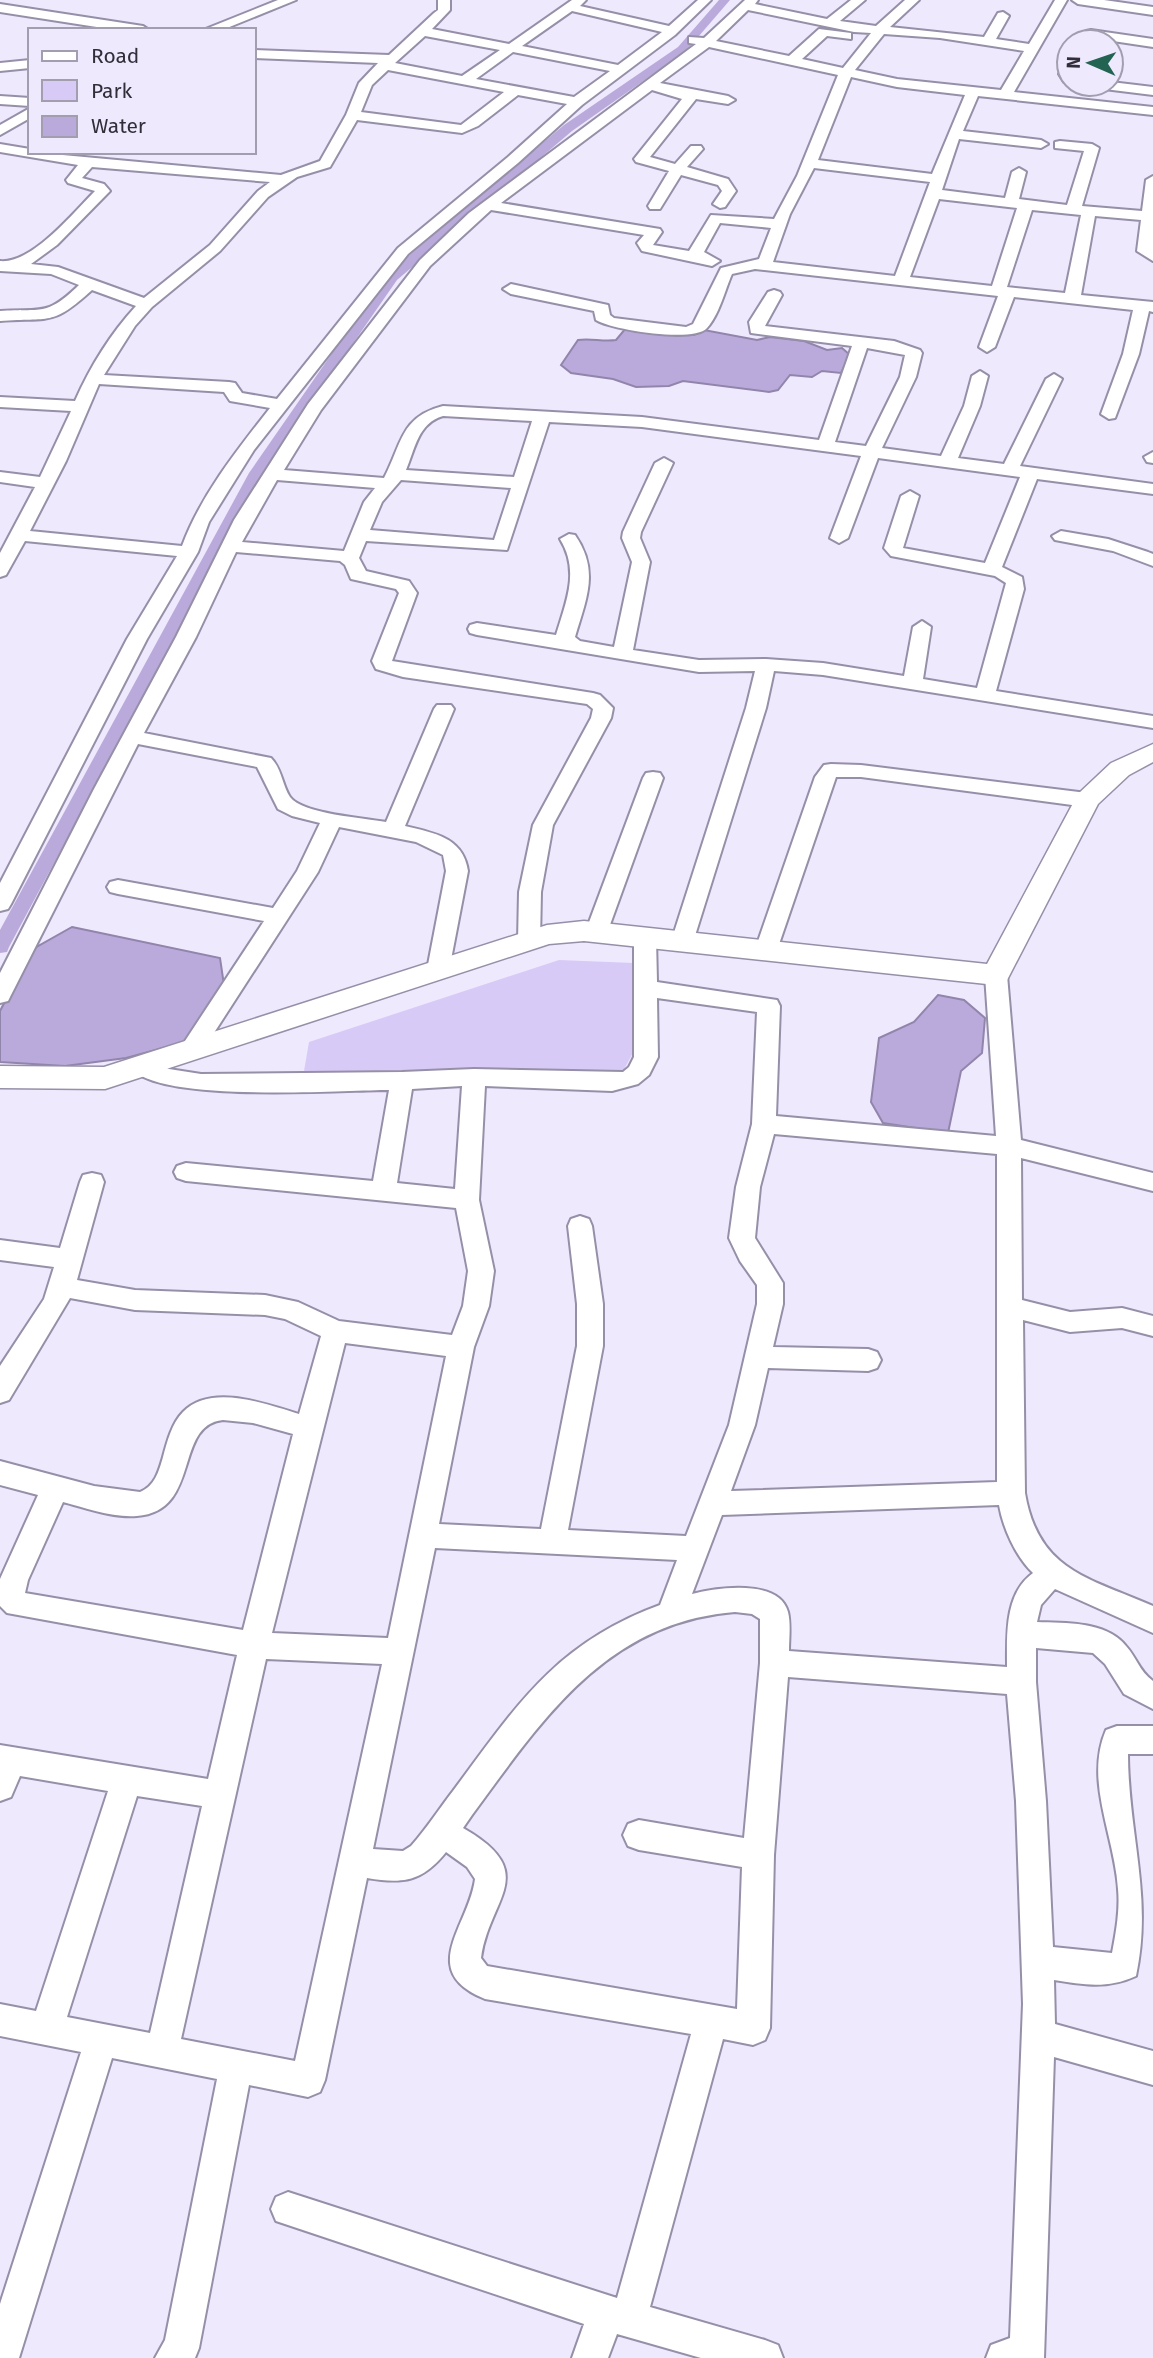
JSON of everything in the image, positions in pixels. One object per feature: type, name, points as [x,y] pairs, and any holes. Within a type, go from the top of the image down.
[{"type":"main road","points":[[0,1077],[105,1078],[547,935],[596,933],[996,975],[1087,800],[1120,769],[1153,752]]},
{"type":"street","points":[[251,0],[274,7]]},
{"type":"street","points":[[215,28],[290,0]]},
{"type":"street","points":[[0,571],[46,483],[93,379],[129,323],[146,304],[197,265],[263,194],[281,180],[325,164],[353,115],[366,83],[444,10],[444,0]]},
{"type":"street","points":[[0,904],[137,639],[189,552],[200,522],[237,462],[396,258],[577,102],[675,34],[705,0]]},
{"type":"street","points":[[830,23],[859,0]]},
{"type":"street","points":[[511,289],[603,308],[601,317],[610,322],[688,332],[700,327],[726,271],[765,263],[780,224],[810,163],[846,72],[874,41],[878,32],[913,0]]},
{"type":"street","points":[[1006,94],[1062,0]]},
{"type":"street","points":[[1077,0],[1099,24],[1153,43]]},
{"type":"street","points":[[0,995],[186,637],[243,520],[314,408],[419,272],[486,205],[650,85],[749,3],[878,32],[992,35],[1037,43]]},
{"type":"street","points":[[465,80],[575,4],[704,42],[897,83],[1153,111]]},
{"type":"street","points":[[0,8],[128,28]]},
{"type":"street","points":[[1099,24],[1153,11]]},
{"type":"street","points":[[992,35],[1003,16]]},
{"type":"street","points":[[421,32],[515,47],[621,69]]},
{"type":"street","points":[[792,61],[824,32],[854,38]]},
{"type":"street","points":[[256,54],[386,62],[577,102]]},
{"type":"street","points":[[0,67],[28,64]]},
{"type":"street","points":[[650,85],[728,100]]},
{"type":"street","points":[[1125,88],[1153,91]]},
{"type":"street","points":[[353,115],[462,129],[474,125],[488,109],[516,90]]},
{"type":"street","points":[[911,283],[902,278],[936,187],[940,166],[973,92]]},
{"type":"street","points":[[687,94],[689,99],[685,106],[641,159],[723,182],[729,191],[720,204]]},
{"type":"street","points":[[0,100],[28,102]]},
{"type":"street","points":[[0,131],[28,113]]},
{"type":"street","points":[[954,134],[1041,144]]},
{"type":"street","points":[[1060,145],[1093,148],[1081,210],[1072,299]]},
{"type":"street","points":[[0,148],[88,163],[209,171],[281,180]]},
{"type":"street","points":[[654,206],[677,170],[696,149]]},
{"type":"street","points":[[18,266],[52,242],[103,191],[99,187],[73,180],[88,163]]},
{"type":"street","points":[[810,163],[1019,203],[1152,216]]},
{"type":"street","points":[[987,347],[1003,291],[1019,203],[1019,172]]},
{"type":"street","points":[[1153,180],[1152,216],[1145,251],[1153,256]]},
{"type":"street","points":[[486,205],[655,232],[645,243],[647,248],[737,267]]},
{"type":"street","points":[[701,258],[696,254],[697,248],[716,218],[780,224]]},
{"type":"street","points":[[758,265],[1147,307],[1110,414]]},
{"type":"street","points":[[0,266],[53,270],[146,304]]},
{"type":"street","points":[[0,316],[44,315],[56,312],[91,283]]},
{"type":"street","points":[[774,295],[757,322],[757,330],[906,348],[914,353],[905,384],[871,453],[839,538]]},
{"type":"street","points":[[825,447],[861,342]]},
{"type":"street","points":[[947,463],[972,406],[980,376]]},
{"type":"street","points":[[93,379],[229,387],[236,397],[283,405]]},
{"type":"street","points":[[1009,472],[1054,379]]},
{"type":"street","points":[[0,402],[80,406]]},
{"type":"street","points":[[529,941],[530,892],[543,825],[601,718],[603,708],[593,699],[403,671],[383,665],[382,661],[407,589],[395,583],[358,575],[350,558],[374,500],[393,479],[413,431],[425,416],[432,412],[642,422],[1153,489]]},
{"type":"street","points":[[359,535],[502,546],[542,416]]},
{"type":"street","points":[[622,653],[641,562],[631,538],[632,532],[664,463]]},
{"type":"street","points":[[992,571],[1031,472]]},
{"type":"street","points":[[273,474],[521,483]]},
{"type":"street","points":[[0,477],[46,483]]},
{"type":"street","points":[[910,496],[893,548],[897,552],[1011,576],[1015,589],[985,694]]},
{"type":"street","points":[[19,535],[189,552]]},
{"type":"street","points":[[1061,536],[1111,544],[1142,553],[1153,561]]},
{"type":"street","points":[[569,539],[579,550],[582,571],[565,637],[569,643]]},
{"type":"street","points":[[230,546],[350,558]]},
{"type":"street","points":[[913,683],[922,627]]},
{"type":"street","points":[[477,629],[699,666],[766,665],[823,669],[1153,722]]},
{"type":"street","points":[[682,942],[753,716],[766,665]]},
{"type":"street","points":[[392,832],[444,709]]},
{"type":"street","points":[[132,737],[264,762],[271,768],[280,796],[286,805],[332,819],[433,841],[448,848],[456,858],[457,871],[438,970]]},
{"type":"street","points":[[765,950],[825,778],[831,770],[861,771],[1087,800]]},
{"type":"street","points":[[596,933],[653,778]]},
{"type":"street","points":[[191,1050],[307,872],[332,819]]},
{"type":"street","points":[[118,887],[278,916]]},
{"type":"street","points":[[142,1066],[164,1077],[201,1083],[402,1081],[474,1077],[612,1083],[632,1080],[641,1072],[646,1057],[645,938]]},
{"type":"street","points":[[996,975],[1009,1146],[1011,1493],[1015,1518],[1034,1556],[1053,1575],[1153,1620]]},
{"type":"street","points":[[647,989],[769,1006],[764,1124],[748,1186],[742,1238],[749,1254],[770,1283],[770,1304],[760,1357],[742,1425],[715,1503],[671,1613]]},
{"type":"street","points":[[0,2020],[308,2080],[400,1652],[461,1348],[476,1306],[481,1271],[467,1200],[474,1077]]},
{"type":"street","points":[[383,1191],[402,1081]]},
{"type":"street","points":[[764,1124],[1009,1146],[1153,1182]]},
{"type":"street","points":[[186,1172],[467,1200]]},
{"type":"street","points":[[0,1392],[23,1348],[54,1307],[92,1182]]},
{"type":"street","points":[[552,1542],[590,1346],[590,1304],[580,1226]]},
{"type":"street","points":[[0,1250],[69,1259]]},
{"type":"street","points":[[62,1287],[135,1300],[265,1305],[289,1309],[335,1331],[461,1348]]},
{"type":"street","points":[[1010,1307],[1070,1322],[1122,1318],[1153,1326]]},
{"type":"street","points":[[162,2051],[255,1646],[335,1331]]},
{"type":"street","points":[[760,1357],[867,1360]]},
{"type":"street","points":[[0,1474],[139,1505],[158,1499],[167,1484],[189,1422],[200,1413],[222,1409],[242,1411],[309,1429]]},
{"type":"street","points":[[55,1488],[14,1580],[10,1597],[17,1604],[255,1646],[400,1652]]},
{"type":"street","points":[[715,1503],[1011,1493]]},
{"type":"street","points":[[424,1535],[697,1549]]},
{"type":"street","points":[[1004,2358],[1028,2353],[1038,2036],[1039,1961],[1031,1801],[1021,1682],[1021,1634],[1027,1601],[1036,1587],[1053,1575]]},
{"type":"street","points":[[355,1861],[406,1867],[420,1859],[440,1832],[510,1740],[576,1665],[610,1641],[671,1613],[726,1598],[765,1605],[774,1613],[775,1663],[758,1856],[754,2028],[485,1983],[469,1972],[464,1956],[492,1884],[488,1868],[476,1854],[440,1832]]},
{"type":"street","points":[[1021,1634],[1100,1642],[1116,1656],[1129,1682],[1139,1690],[1153,1695]]},
{"type":"street","points":[[775,1663],[1021,1682]]},
{"type":"street","points":[[1039,1961],[1101,1971],[1117,1971],[1125,1965],[1134,1891],[1113,1769],[1113,1748],[1117,1740],[1153,1740]]},
{"type":"street","points":[[4,1769],[127,1780],[220,1795]]},
{"type":"street","points":[[47,2028],[127,1780]]},
{"type":"street","points":[[639,1835],[758,1856]]},
{"type":"street","points":[[590,2358],[618,2316],[711,2021]]},
{"type":"street","points":[[1038,2036],[1153,2068]]},
{"type":"street","points":[[1,2358],[102,2038]]},
{"type":"street","points":[[173,2358],[181,2348],[236,2067]]},
{"type":"street","points":[[288,2209],[618,2316],[765,2358]]},
{"type":"green space","points":[[559,960],[634,963],[635,1049],[622,1073],[304,1071],[309,1042]]},
{"type":"water","points":[[626,328],[661,329],[694,335],[704,330],[757,340],[770,337],[804,341],[827,350],[842,348],[850,355],[841,373],[822,371],[812,377],[790,375],[778,390],[769,392],[683,381],[669,386],[636,387],[613,379],[571,373],[561,365],[578,340],[616,340]]},
{"type":"water","points":[[72,927],[220,958],[224,985],[189,1041],[126,1058],[65,1066],[0,1062],[0,1011],[33,949]]},
{"type":"water","points":[[938,995],[964,1000],[985,1018],[982,1053],[961,1071],[948,1133],[883,1123],[871,1102],[879,1038],[914,1022]]},
{"type":"waterway","points":[[0,947],[256,473],[392,277],[568,128],[682,49],[725,0]]}]
